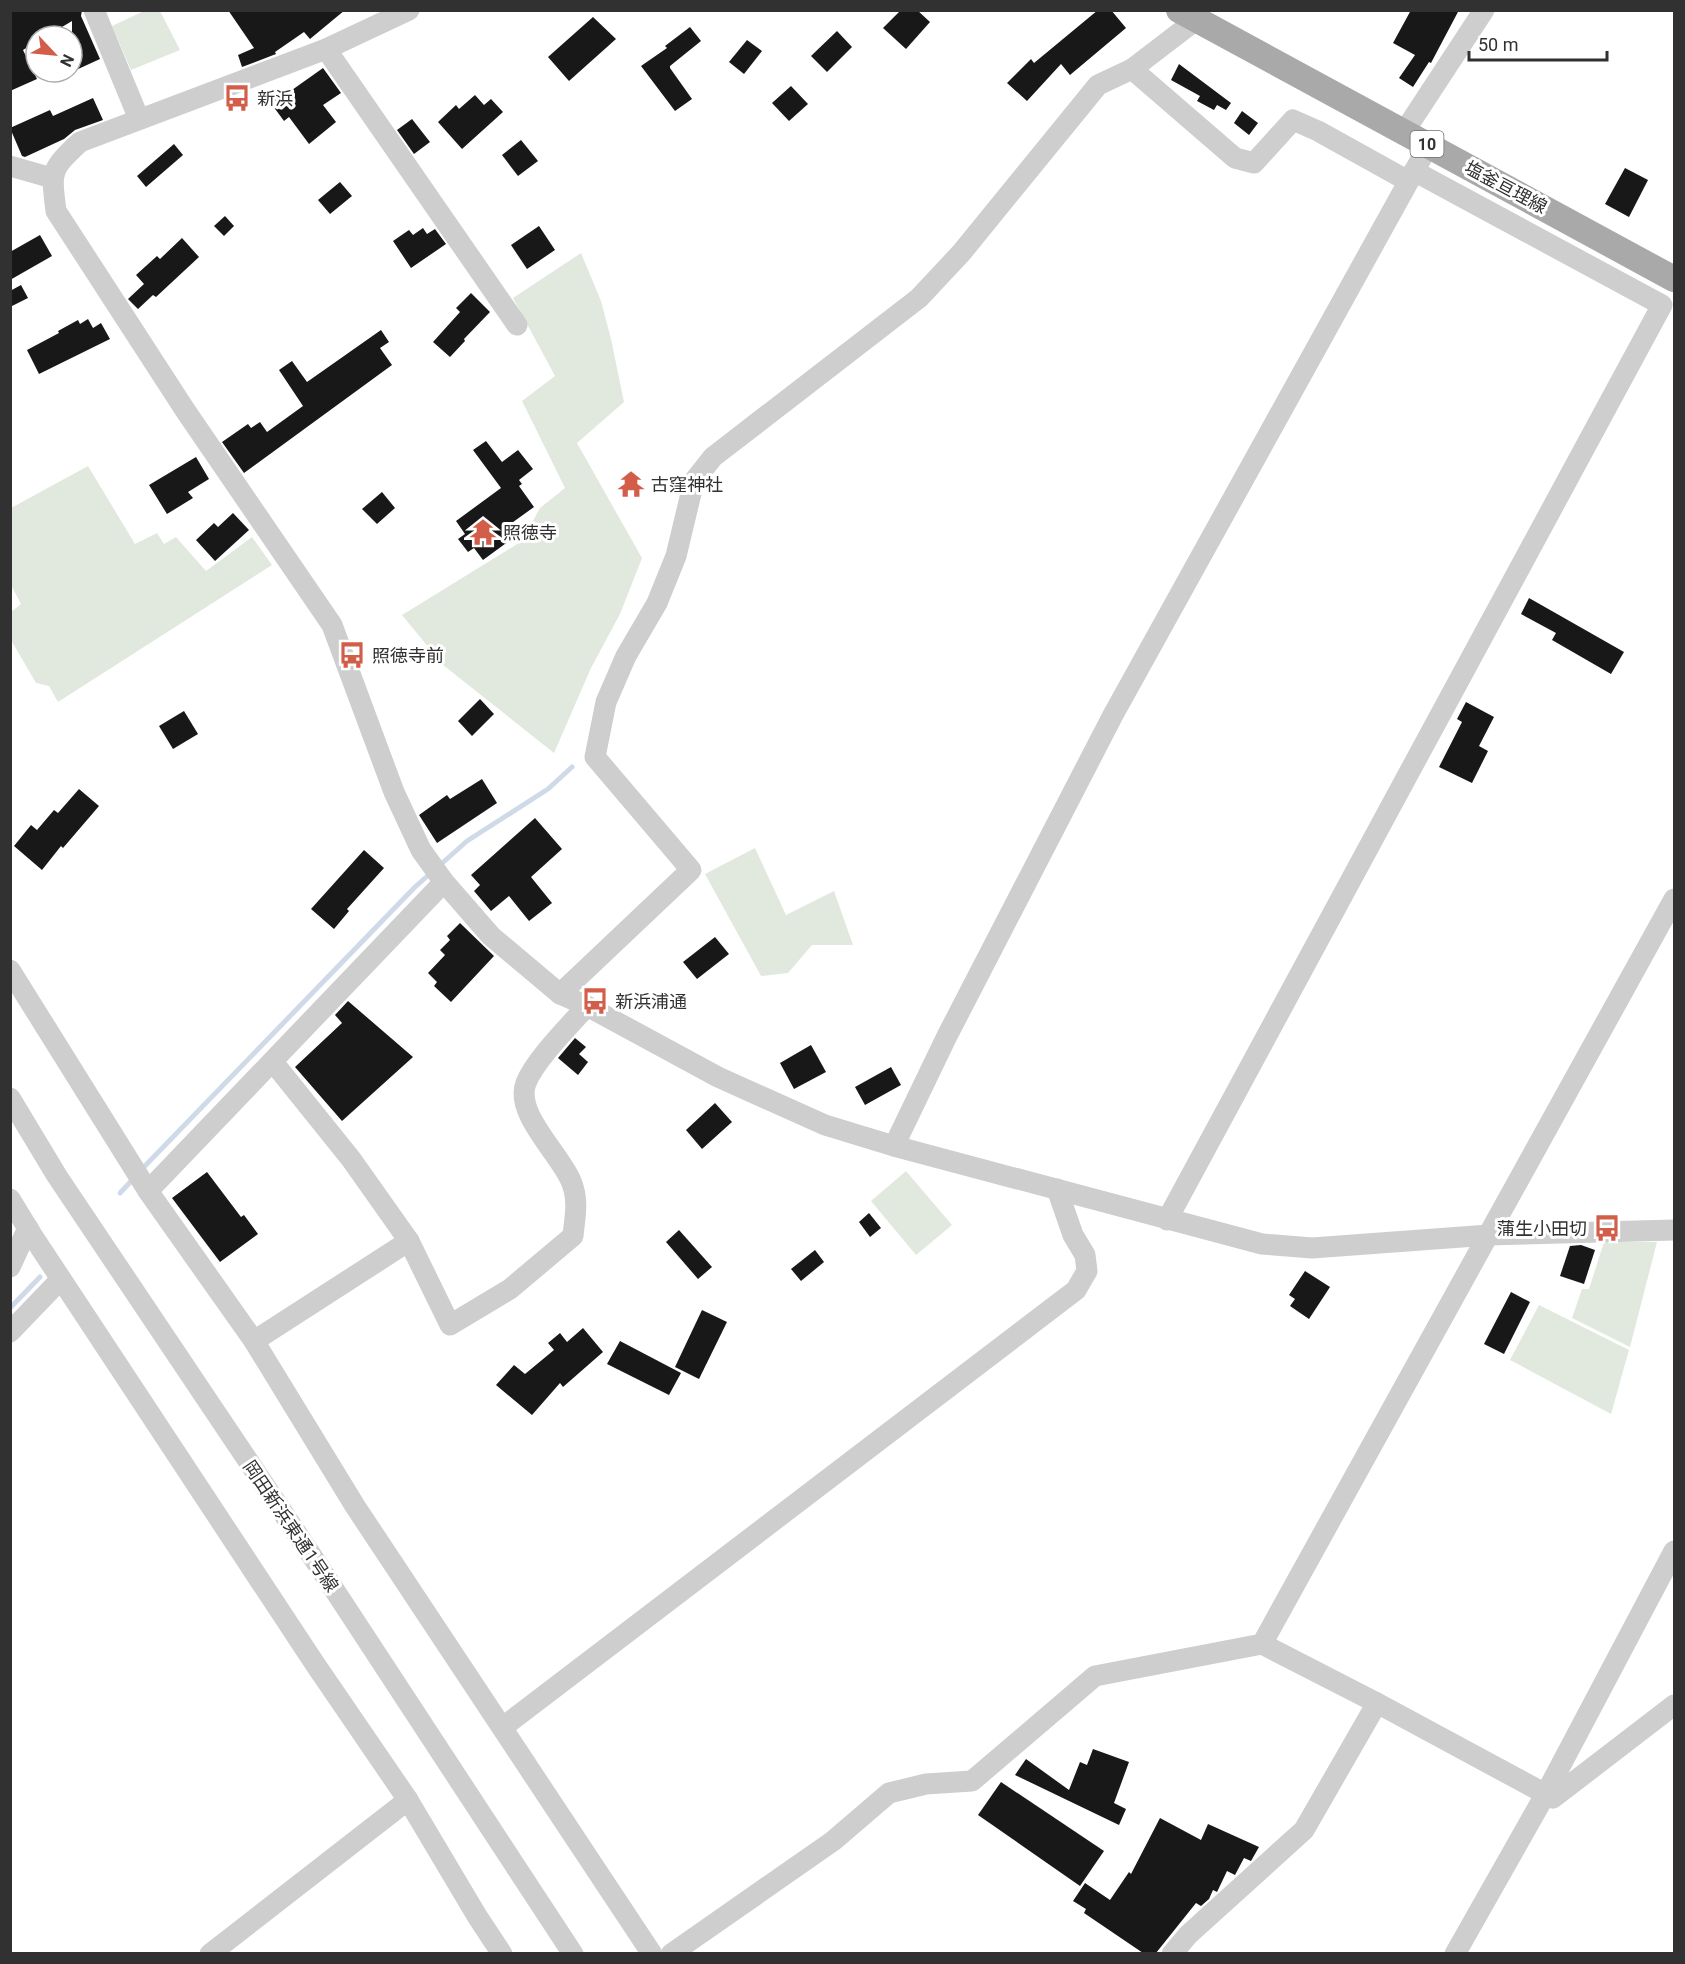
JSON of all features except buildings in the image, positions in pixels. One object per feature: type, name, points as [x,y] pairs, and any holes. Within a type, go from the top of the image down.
[{"type":"main road","name":"塩釜亘理線","points":[[1187,15],[1674,279]]},
{"type":"street","points":[[94,10],[139,119]]},
{"type":"street","points":[[409,10],[326,50],[80,142],[61,160],[52,178],[56,211],[185,410],[332,625],[394,792],[426,858],[491,936],[560,994],[587,1006],[718,1077],[825,1125],[894,1146],[1262,1244],[1312,1248],[1489,1235],[1674,1230]]},
{"type":"street","points":[[1404,132],[1485,10]]},
{"type":"street","points":[[560,994],[691,870],[595,757],[606,702],[626,656],[657,603],[676,556],[694,481],[712,457],[919,298],[962,252],[1098,85],[1132,69],[1187,15]]},
{"type":"street","points":[[326,50],[517,325]]},
{"type":"street","points":[[1132,69],[1235,158],[1254,163],[1293,120],[1411,176],[1668,308],[1167,1220]]},
{"type":"street","points":[[894,1146],[947,1036],[1113,715],[1429,146]]},
{"type":"street","points":[[10,166],[52,178]]},
{"type":"street","points":[[141,1179],[273,1062],[442,879]]},
{"type":"street","points":[[1262,1644],[1674,899]]},
{"type":"street","points":[[10,970],[141,1179],[254,1341],[355,1506],[652,1953]]},
{"type":"street","points":[[273,1062],[351,1159],[409,1241],[450,1325],[510,1289],[573,1236],[577,1203],[571,1180],[540,1133],[524,1102],[526,1083],[542,1059],[587,1006]]},
{"type":"street","name":"岡田新浜東通1号線","points":[[10,1098],[57,1176],[333,1588],[573,1953]]},
{"type":"street","points":[[504,1727],[1076,1290],[1086,1271],[1085,1255],[1073,1235],[1057,1189]]},
{"type":"street","points":[[10,1199],[309,1654],[408,1800],[477,1916],[502,1953]]},
{"type":"street","points":[[10,1267],[28,1228]]},
{"type":"street","points":[[254,1341],[409,1241]]},
{"type":"street","points":[[10,1332],[61,1279]]},
{"type":"street","points":[[1455,1953],[1545,1795],[1674,1551]]},
{"type":"street","points":[[671,1953],[826,1845],[889,1793],[926,1785],[972,1781],[1095,1676],[1262,1644],[1377,1703],[1552,1798],[1674,1705]]},
{"type":"street","points":[[1172,1953],[1188,1935],[1304,1830],[1377,1703]]},
{"type":"street","points":[[210,1953],[408,1800]]},
{"type":"shaded area","points":[[144,11],[160,11],[180,50],[131,70],[112,26]]},
{"type":"shaded area","points":[[581,253],[601,301],[624,402],[577,443],[642,558],[620,614],[591,668],[554,753],[443,665],[402,615],[522,541],[540,508],[565,488],[522,401],[555,376],[513,298]]},
{"type":"shaded area","points":[[88,466],[135,544],[157,533],[164,544],[176,537],[206,571],[252,537],[272,565],[58,702],[49,686],[36,683],[11,640],[11,612],[21,604],[11,585],[11,508]]},
{"type":"shaded area","points":[[755,848],[786,915],[834,891],[853,945],[812,945],[788,973],[761,976],[705,874]]},
{"type":"shaded area","points":[[906,1171],[952,1225],[916,1255],[871,1201]]},
{"type":"shaded area","points":[[1604,1242],[1657,1242],[1630,1347],[1572,1318],[1582,1289],[1589,1289]]},
{"type":"shaded area","points":[[1539,1305],[1629,1350],[1611,1414],[1510,1360]]},
{"type":"waterway","points":[[439,866],[467,841],[548,789],[572,767]]},
{"type":"waterway","points":[[141,1170],[432,872]]},
{"type":"waterway","points":[[120,1193],[135,1177]]},
{"type":"waterway","points":[[10,1308],[40,1277]]},
{"type":"place","name":"新浜","points":[[237,98]]},
{"type":"place","name":"古窪神社","points":[[631,484]]},
{"type":"place","name":"照徳寺","points":[[483,532]]},
{"type":"place","name":"照徳寺前","points":[[352,655]]},
{"type":"place","name":"新浜浦通","points":[[595,1001]]},
{"type":"place","name":"蒲生小田切","points":[[1607,1228]]}]
